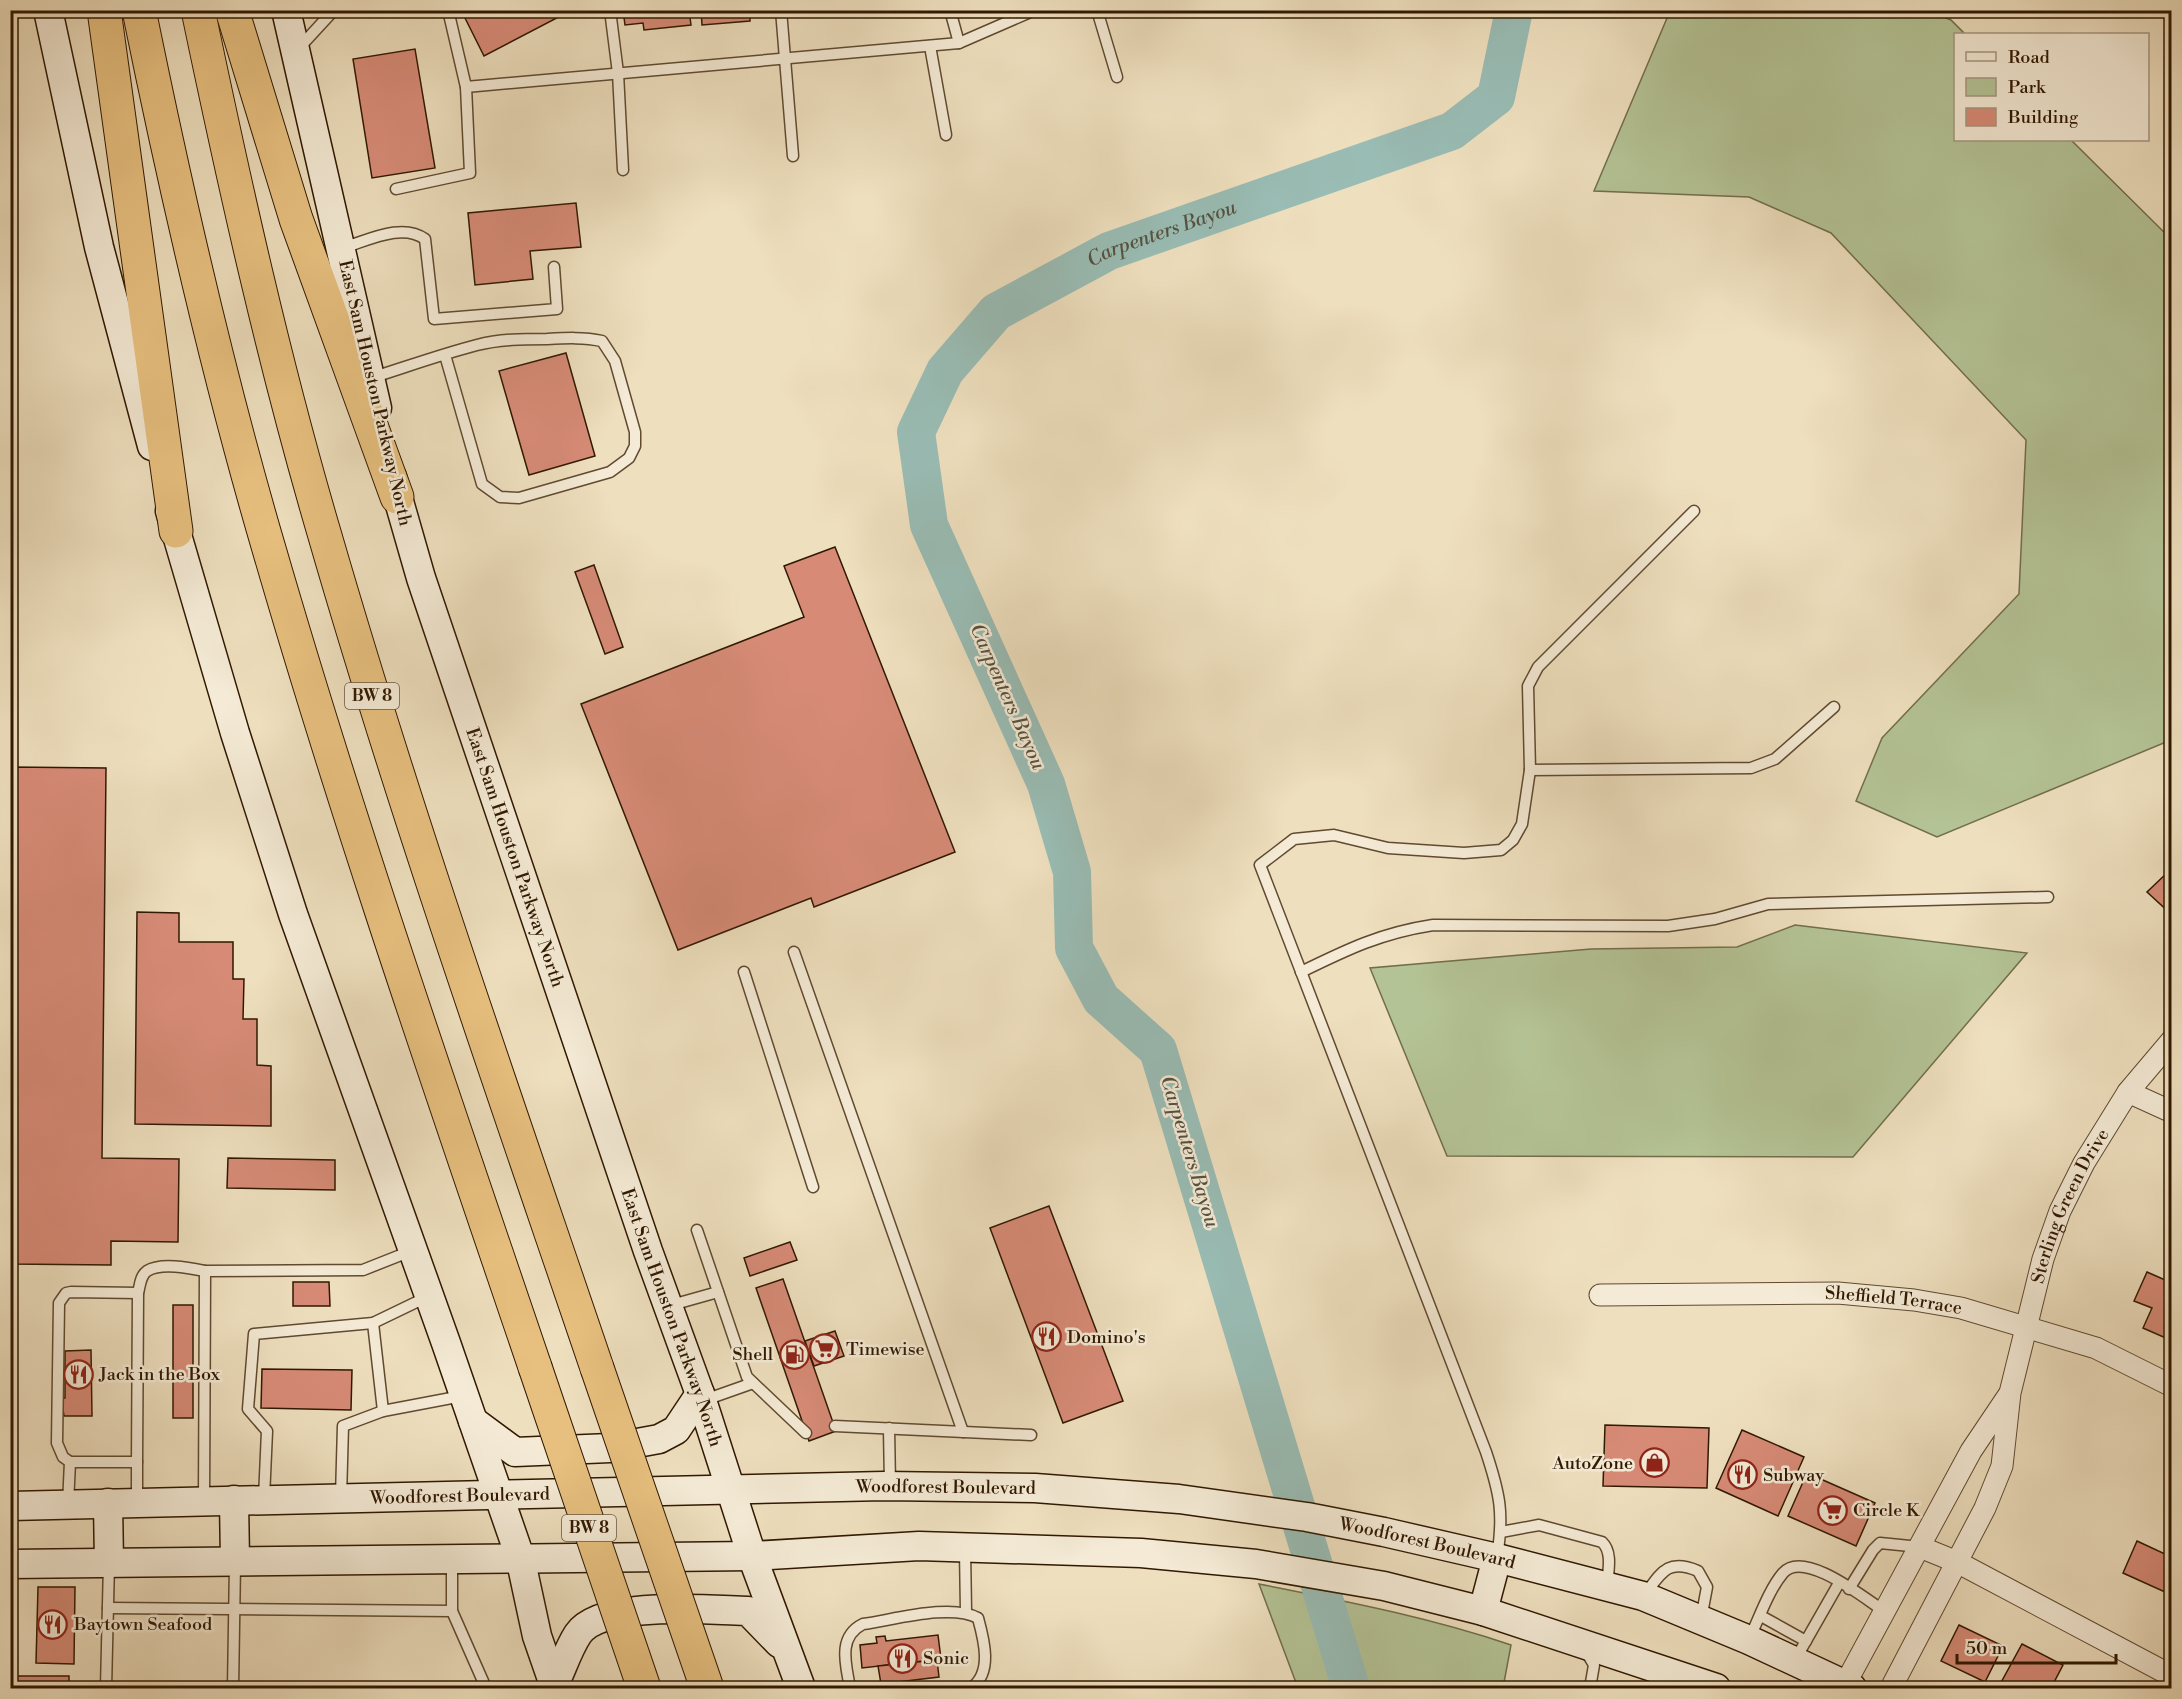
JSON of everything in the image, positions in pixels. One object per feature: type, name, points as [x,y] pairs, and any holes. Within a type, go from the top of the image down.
[{"type":"highway","points":[[104,10],[176,531]]},
{"type":"highway","name":"BW 8","points":[[139,10],[180,210],[268,547],[361,855],[644,1688]]},
{"type":"highway","name":"BW 8","points":[[198,10],[238,200],[278,366],[327,544],[415,833],[707,1688]]},
{"type":"highway","points":[[232,10],[296,219],[397,496]]},
{"type":"main road","points":[[48,10],[99,247],[176,531],[235,734],[293,914],[430,1296],[520,1557],[537,1636],[555,1687]]},
{"type":"main road","name":"East Sam Houston Parkway North","points":[[286,10],[397,496],[421,578],[701,1397],[752,1556],[801,1689]]},
{"type":"main road","points":[[469,1408],[515,1452],[610,1448],[659,1439],[676,1430],[701,1397]]},
{"type":"main road","name":"Woodforest Boulevard","points":[[10,1506],[264,1498],[730,1491],[890,1486],[1035,1488],[1179,1500],[1384,1532],[1499,1545],[1607,1587],[1644,1596],[1701,1619],[1755,1628],[1801,1651],[1847,1687]]},
{"type":"main road","points":[[234,1500],[235,1561]]},
{"type":"main road","points":[[108,1503],[109,1563]]},
{"type":"main road","points":[[1483,1611],[1499,1545]]},
{"type":"main road","points":[[10,1564],[752,1556],[919,1546],[1141,1553],[1256,1564],[1384,1586],[1483,1611],[1716,1689]]},
{"type":"main road","points":[[555,1687],[579,1632],[604,1616],[663,1609],[748,1611],[787,1651]]},
{"type":"street","name":"Sterling Green Drive","points":[[1891,1689],[1957,1562],[2002,1466],[2010,1393],[2043,1259],[2060,1211],[2084,1163],[2128,1092],[2172,1040]]},
{"type":"street","points":[[2128,1092],[2172,1112]]},
{"type":"street","name":"Sheffield Terrace","points":[[1600,1295],[1838,1293],[1914,1300],[1961,1308],[2096,1348],[2172,1386]]},
{"type":"street","name":"Sterling Green Drive","points":[[1847,1687],[1884,1611],[1971,1450],[2010,1393]]},
{"type":"street","points":[[1920,1547],[1957,1562],[2172,1676]]},
{"type":"lane","points":[[295,53],[334,10]]},
{"type":"lane","points":[[396,189],[470,173],[466,87],[448,10]]},
{"type":"lane","points":[[610,10],[618,74],[623,170]]},
{"type":"lane","points":[[781,10],[787,58],[793,156]]},
{"type":"lane","points":[[950,10],[959,43]]},
{"type":"lane","points":[[466,87],[959,43],[1035,10]]},
{"type":"lane","points":[[1097,10],[1117,76]]},
{"type":"lane","points":[[930,46],[946,135]]},
{"type":"lane","points":[[342,248],[405,230],[418,233],[425,239],[434,319],[557,309],[554,267]]},
{"type":"lane","points":[[370,378],[445,355],[505,340],[585,337],[602,341],[615,361],[635,432],[635,446],[629,458],[610,472],[519,498],[500,497],[482,484],[445,355]]},
{"type":"lane","points":[[1499,1545],[1502,1523],[1497,1483],[1260,865],[1294,839],[1334,835],[1388,848],[1464,853],[1501,850],[1513,840],[1522,824],[1530,770],[1528,686],[1538,667],[1694,512]]},
{"type":"lane","points":[[1530,770],[1751,768],[1775,759],[1834,707]]},
{"type":"lane","points":[[1301,972],[1349,948],[1396,931],[1434,925],[1668,926],[1715,919],[1767,904],[2048,897]]},
{"type":"lane","points":[[794,952],[963,1432]]},
{"type":"lane","points":[[744,972],[813,1187]]},
{"type":"lane","points":[[697,1230],[747,1377],[806,1433]]},
{"type":"lane","points":[[137,1503],[138,1293],[141,1280],[147,1271],[160,1268],[190,1268],[205,1271],[363,1270],[413,1250]]},
{"type":"lane","points":[[204,1501],[205,1271]]},
{"type":"lane","points":[[137,1462],[70,1462],[63,1457],[57,1443],[59,1303],[66,1293],[71,1292],[138,1293]]},
{"type":"lane","points":[[668,1306],[718,1292]]},
{"type":"lane","points":[[264,1498],[267,1431],[248,1409],[254,1334],[373,1323],[430,1296]]},
{"type":"lane","points":[[373,1323],[383,1411]]},
{"type":"lane","points":[[701,1397],[753,1383]]},
{"type":"lane","points":[[341,1498],[343,1426],[383,1411],[469,1408]]},
{"type":"lane","points":[[835,1426],[1031,1435]]},
{"type":"lane","points":[[889,1428],[890,1486]]},
{"type":"lane","points":[[68,1504],[70,1462]]},
{"type":"lane","points":[[1499,1545],[1539,1525],[1602,1542],[1607,1546],[1609,1554],[1607,1587]]},
{"type":"lane","points":[[1801,1651],[1844,1586],[1873,1550],[1880,1544],[1890,1542],[1920,1547]]},
{"type":"lane","points":[[965,1546],[966,1612]]},
{"type":"lane","points":[[452,1558],[452,1611],[486,1689]]},
{"type":"lane","points":[[233,1689],[235,1561]]},
{"type":"lane","points":[[106,1689],[109,1563]]},
{"type":"lane","points":[[1644,1596],[1664,1570],[1670,1566],[1684,1565],[1698,1571],[1707,1587],[1701,1619]]},
{"type":"lane","points":[[1755,1628],[1782,1575],[1794,1566],[1811,1567],[1884,1611]]},
{"type":"lane","points":[[108,1608],[452,1611]]},
{"type":"lane","points":[[850,1689],[846,1644],[855,1629],[862,1624],[948,1612],[966,1612],[978,1618],[985,1662],[979,1683],[971,1689]]},
{"type":"lane","points":[[1580,1643],[1594,1665],[1590,1689]]},
{"type":"green space","points":[[1670,11],[1928,11],[1951,20],[1964,33],[1954,33],[1954,141],[2072,141],[2172,240],[2171,740],[1937,837],[1856,801],[1882,738],[2019,594],[2026,440],[1831,233],[1749,197],[1594,191]]},
{"type":"green space","points":[[1795,925],[2027,953],[1853,1157],[1447,1156],[1370,968],[1591,949],[1737,947]]},
{"type":"green space","points":[[1259,1584],[1418,1618],[1511,1645],[1503,1688],[1298,1688]]},
{"type":"building","points":[[461,10],[572,10],[484,56]]},
{"type":"building","points":[[623,10],[689,10],[691,25],[644,30],[643,23],[625,25]]},
{"type":"building","points":[[701,10],[767,10],[767,12],[750,14],[750,21],[702,25]]},
{"type":"building","points":[[415,49],[435,168],[372,178],[353,59]]},
{"type":"building","points":[[576,203],[581,247],[530,251],[533,279],[475,285],[468,213]]},
{"type":"building","points":[[566,353],[595,456],[529,475],[499,371]]},
{"type":"building","points":[[835,547],[955,852],[814,907],[811,898],[678,950],[581,704],[804,617],[784,566]]},
{"type":"building","points":[[594,565],[623,647],[605,654],[575,572]]},
{"type":"building","points":[[10,767],[106,768],[102,1158],[179,1159],[178,1242],[111,1241],[111,1265],[10,1264]]},
{"type":"building","points":[[2168,872],[2172,875],[2172,915],[2147,892]]},
{"type":"building","points":[[137,912],[179,913],[179,942],[233,942],[233,979],[244,979],[243,1019],[257,1019],[257,1065],[271,1066],[271,1126],[135,1124]]},
{"type":"building","points":[[228,1158],[335,1160],[335,1190],[227,1188]]},
{"type":"building","points":[[1049,1206],[1123,1401],[1063,1423],[990,1228]]},
{"type":"building","points":[[790,1242],[797,1260],[750,1276],[744,1258]]},
{"type":"building","points":[[2147,1272],[2172,1283],[2172,1330],[2168,1339],[2143,1328],[2152,1308],[2134,1301]]},
{"type":"building","name":"Shell","points":[[783,1279],[836,1431],[809,1441],[756,1288]]},
{"type":"building","points":[[293,1282],[329,1282],[330,1306],[293,1306]]},
{"type":"building","points":[[173,1305],[193,1305],[193,1418],[173,1418]]},
{"type":"building","name":"Timewise","points":[[835,1331],[844,1356],[814,1366],[805,1341]]},
{"type":"building","name":"Jack in the Box","points":[[91,1350],[92,1416],[64,1416],[61,1399],[65,1398],[65,1351]]},
{"type":"building","points":[[262,1369],[352,1370],[351,1410],[261,1408]]},
{"type":"building","points":[[1605,1425],[1709,1428],[1707,1488],[1603,1486]]},
{"type":"building","points":[[1742,1430],[1804,1457],[1778,1516],[1716,1488]]},
{"type":"building","name":"Circle K","points":[[1807,1473],[1875,1503],[1856,1546],[1788,1516]]},
{"type":"building","points":[[2137,1541],[2167,1555],[2172,1544],[2172,1577],[2165,1592],[2123,1573]]},
{"type":"building","points":[[38,1587],[75,1587],[74,1664],[36,1663]]},
{"type":"building","points":[[1959,1625],[2003,1646],[1985,1682],[1941,1661]]},
{"type":"building","points":[[938,1635],[941,1659],[862,1668],[860,1645],[877,1643],[876,1637],[885,1636],[886,1641]]},
{"type":"building","points":[[2022,1644],[2063,1665],[2051,1688],[1998,1688]]},
{"type":"building","points":[[937,1660],[939,1677],[881,1684],[878,1666]]},
{"type":"building","points":[[14,1676],[69,1676],[69,1688],[13,1688]]},
{"type":"waterway","name":"Carpenters Bayou","points":[[1351,1688],[1158,1050],[1101,999],[1074,948],[1072,872],[1046,784],[929,525],[916,432],[945,371],[996,312],[1109,251],[1452,131],[1496,97],[1514,10]]},
{"type":"place","name":"Domino's","points":[[1046,1337]]},
{"type":"place","name":"Timewise","points":[[825,1349]]},
{"type":"place","name":"Shell","points":[[794,1354]]},
{"type":"place","name":"Jack in the Box","points":[[78,1374]]},
{"type":"place","name":"AutoZone","points":[[1654,1463]]},
{"type":"place","name":"Subway","points":[[1742,1475]]},
{"type":"place","name":"Circle K","points":[[1832,1510]]},
{"type":"place","name":"Baytown Seafood","points":[[53,1624]]},
{"type":"place","name":"Sonic","points":[[902,1658]]}]
